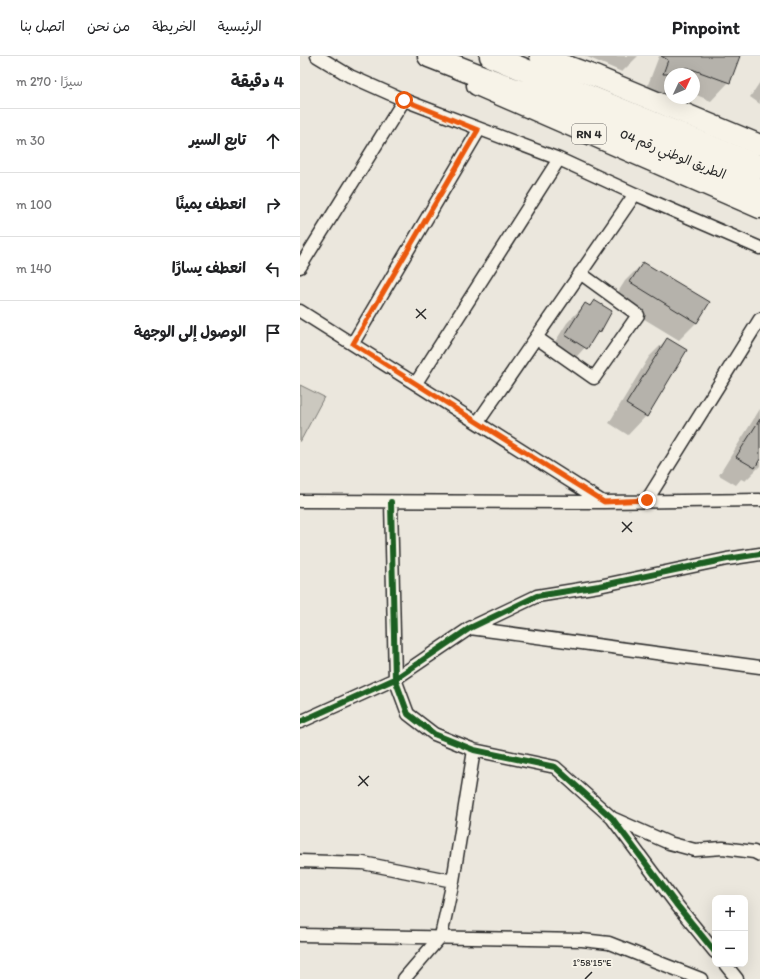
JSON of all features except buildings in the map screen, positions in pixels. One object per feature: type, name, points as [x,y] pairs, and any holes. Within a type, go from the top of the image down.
[{"type":"highway","name":"الطريق الوطني رقم 04","points":[[430,56],[760,190]]},
{"type":"highway","name":"الطريق الوطني رقم 04","points":[[491,56],[760,168]]},
{"type":"main road","name":"RN 4","points":[[420,56],[466,81],[760,208]]},
{"type":"main road","points":[[540,56],[597,76],[760,145]]},
{"type":"street","points":[[317,56],[350,76],[404,100],[478,130],[559,159],[635,194],[760,248]]},
{"type":"street","points":[[300,267],[404,100]]},
{"type":"street","points":[[353,344],[478,130]]},
{"type":"street","points":[[416,383],[559,159]]},
{"type":"street","points":[[478,422],[538,338],[580,273],[635,194]]},
{"type":"street","points":[[538,338],[594,378],[638,315],[580,273]]},
{"type":"street","points":[[300,310],[604,502]]},
{"type":"street","points":[[647,500],[760,319]]},
{"type":"street","points":[[300,501],[604,502],[647,500],[760,500]]},
{"type":"street","points":[[391,502],[394,679],[408,714],[434,734],[474,750],[555,767],[612,818],[676,904],[712,948]]},
{"type":"street","points":[[300,722],[394,679],[470,628],[537,596],[599,586],[727,559],[760,554]]},
{"type":"street","points":[[470,628],[760,667]]},
{"type":"street","points":[[404,979],[441,936],[453,881],[474,750]]},
{"type":"street","points":[[612,818],[669,843],[695,850],[723,848],[754,852],[760,855]]},
{"type":"street","points":[[300,861],[363,863],[453,881]]},
{"type":"street","points":[[300,935],[441,936],[582,940],[608,943],[701,979]]},
{"type":"street","points":[[727,967],[737,979]]},
{"type":"shaded area","points":[[300,385],[324,397],[300,442]]},
{"type":"cycle path","points":[[391,502],[395,679],[408,714],[434,734],[474,750],[555,767],[612,818],[676,904],[712,948]]},
{"type":"cycle path","points":[[300,722],[395,679],[470,628],[537,596],[599,586],[727,559],[760,554]]},
{"type":"route","points":[[404,100],[478,130],[353,344],[604,502],[647,500]]}]
